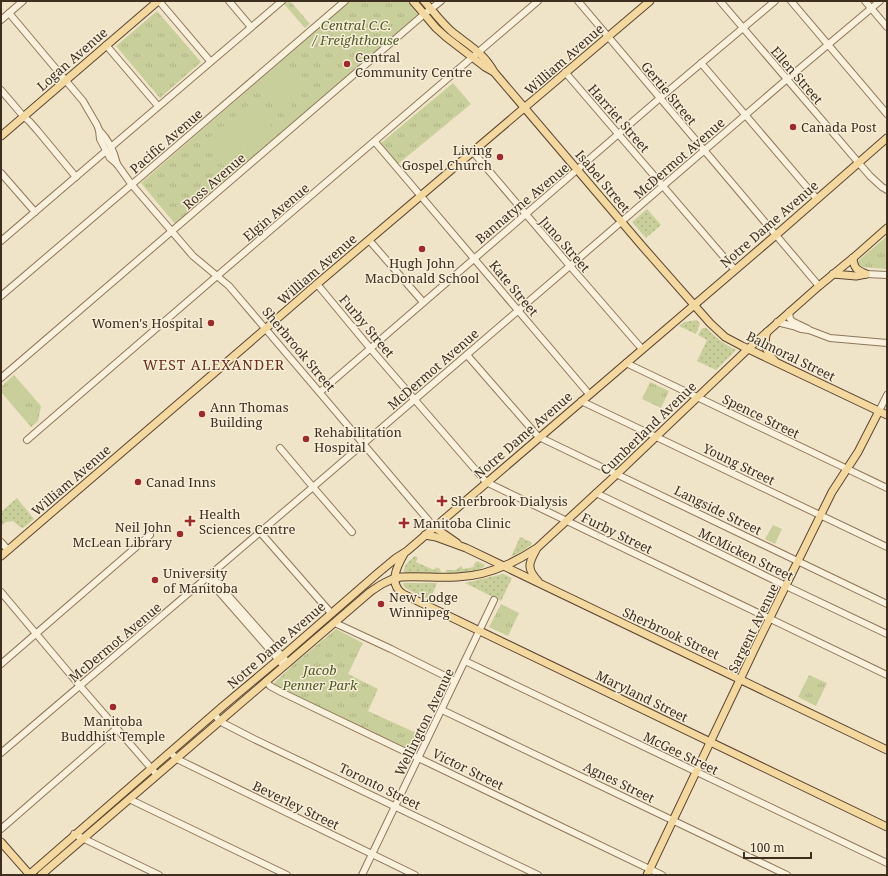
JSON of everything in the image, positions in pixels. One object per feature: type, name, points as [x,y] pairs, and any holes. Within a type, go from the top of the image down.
[{"type":"main road","name":"Logan Avenue","points":[[1,136],[158,1]]},
{"type":"main road","name":"Isabel Street","points":[[413,1],[436,28],[446,37],[485,67],[494,72]]},
{"type":"main road","name":"Isabel Street","points":[[424,1],[452,32],[479,52],[489,63],[494,72],[694,305]]},
{"type":"main road","name":"William Avenue","points":[[1,556],[317,284],[650,1]]},
{"type":"main road","name":"Notre Dame Avenue","points":[[29,875],[74,834],[331,613],[776,235],[887,138]]},
{"type":"main road","name":"Cumberland Avenue","points":[[395,578],[451,577],[481,573],[504,566],[522,558],[537,548],[777,322],[887,228]]},
{"type":"main road","points":[[853,258],[856,269],[866,274]]},
{"type":"main road","points":[[833,274],[856,276],[866,274]]},
{"type":"main road","name":"Balmoral Street","points":[[694,305],[718,331],[734,342],[887,415]]},
{"type":"main road","points":[[767,332],[765,339],[766,350],[776,362]]},
{"type":"main road","name":"Sargent Avenue","points":[[648,872],[832,492],[848,470],[865,440],[878,411]]},
{"type":"main road","name":"Sherbrook Street","points":[[434,527],[466,548]]},
{"type":"main road","name":"Sherbrook Street","points":[[424,535],[436,537],[466,548],[887,750]]},
{"type":"main road","points":[[537,548],[530,560],[530,567],[532,575],[540,584]]},
{"type":"main road","points":[[395,578],[398,566],[407,550]]},
{"type":"main road","name":"Notre Dame Avenue","points":[[41,875],[221,722],[370,592],[380,585],[395,578]]},
{"type":"main road","name":"Maryland Street","points":[[395,578],[398,590],[403,594],[887,827]]},
{"type":"main road","points":[[1,842],[29,875]]},
{"type":"street","points":[[1,20],[23,1]]},
{"type":"street","points":[[158,1],[210,61]]},
{"type":"street","points":[[229,1],[251,27]]},
{"type":"street","points":[[1,241],[282,1]]},
{"type":"street","name":"Pacific Avenue","points":[[1,296],[345,1]]},
{"type":"street","name":"Ross Avenue","points":[[1,378],[441,1]]},
{"type":"street","name":"Elgin Avenue","points":[[28,440],[538,1]]},
{"type":"street","name":"Gertie Street","points":[[578,1],[819,286]]},
{"type":"street","name":"Ellen Street","points":[[720,1],[786,80],[870,176],[887,190]]},
{"type":"street","name":"Bannatyne Avenue","points":[[320,392],[660,98],[775,1]]},
{"type":"street","points":[[791,1],[887,114]]},
{"type":"street","points":[[865,1],[887,27]]},
{"type":"street","name":"McDermot Avenue","points":[[1,753],[209,577],[704,150],[880,1]]},
{"type":"street","name":"Sherbrook Street","points":[[9,13],[86,106],[99,130],[100,139],[108,149],[110,158],[132,185],[196,258],[229,286],[434,527]]},
{"type":"street","points":[[106,45],[158,106]]},
{"type":"street","points":[[701,63],[817,199]]},
{"type":"street","name":"Harriet Street","points":[[565,72],[735,270]]},
{"type":"street","points":[[1,90],[76,177]]},
{"type":"street","name":"Kate Street","points":[[375,142],[589,394]]},
{"type":"street","name":"Juno Street","points":[[473,152],[642,349]]},
{"type":"street","points":[[1,173],[35,212]]},
{"type":"street","points":[[369,240],[423,302]]},
{"type":"street","points":[[866,274],[887,275]]},
{"type":"street","name":"Furby Street","points":[[317,284],[370,348],[486,482],[887,675]]},
{"type":"street","points":[[789,312],[792,320],[809,330],[830,338],[887,343]]},
{"type":"street","points":[[777,322],[809,330]]},
{"type":"street","points":[[467,355],[539,437]]},
{"type":"street","name":"Spence Street","points":[[626,363],[887,488]]},
{"type":"street","name":"Sargent Avenue","points":[[878,411],[887,395]]},
{"type":"street","name":"Young Street","points":[[581,401],[887,547]]},
{"type":"street","name":"Langside Street","points":[[539,437],[887,604]]},
{"type":"street","points":[[280,448],[352,532]]},
{"type":"street","name":"McMicken Street","points":[[596,494],[887,634]]},
{"type":"street","points":[[260,532],[331,613]]},
{"type":"street","points":[[1,664],[150,535]]},
{"type":"street","points":[[1,542],[8,550]]},
{"type":"street","points":[[209,577],[286,664]]},
{"type":"street","points":[[1,592],[157,775]]},
{"type":"street","name":"Wellington Avenue","points":[[362,875],[494,600]]},
{"type":"street","points":[[335,623],[455,681]]},
{"type":"street","name":"McGee Street","points":[[465,662],[887,864]]},
{"type":"street","name":"Victor Street","points":[[266,682],[281,692],[648,872],[662,875]]},
{"type":"street","name":"Agnes Street","points":[[442,710],[787,875]]},
{"type":"street","name":"Toronto Street","points":[[214,714],[221,722],[538,875]]},
{"type":"street","points":[[1,829],[117,728]]},
{"type":"street","name":"Beverley Street","points":[[170,752],[177,759],[415,875]]},
{"type":"street","points":[[129,799],[287,875]]},
{"type":"street","points":[[74,834],[158,875]]},
{"type":"green space","points":[[290,1],[310,24],[305,28],[284,4]]},
{"type":"green space","name":"Central C.C. / Freighthouse","points":[[350,1],[407,1],[419,16],[175,224],[141,183]]},
{"type":"green space","points":[[157,11],[201,62],[160,98],[116,46]]},
{"type":"green space","points":[[283,64],[294,74],[297,87],[292,104],[283,115],[260,90],[260,87]]},
{"type":"green space","points":[[453,83],[471,104],[398,164],[381,143]]},
{"type":"green space","points":[[252,102],[272,126],[224,166],[204,142]]},
{"type":"green space","points":[[647,209],[661,225],[646,238],[632,222]]},
{"type":"green space","points":[[887,236],[887,269],[859,266],[859,260]]},
{"type":"green space","points":[[697,320],[700,324],[696,334],[679,326],[684,322]]},
{"type":"green space","points":[[703,328],[707,328],[713,335],[736,350],[716,370],[697,361],[707,340],[698,335]]},
{"type":"green space","points":[[14,375],[41,406],[38,421],[31,427],[1,392],[1,387]]},
{"type":"green space","points":[[14,380],[29,397],[19,405],[5,388]]},
{"type":"green space","points":[[650,382],[669,391],[661,408],[642,399]]},
{"type":"green space","points":[[17,498],[34,519],[23,528],[13,521],[6,522],[1,526],[1,512]]},
{"type":"green space","points":[[773,525],[782,529],[775,544],[765,539]]},
{"type":"green space","points":[[520,537],[531,542],[532,544],[523,551],[511,557]]},
{"type":"green space","points":[[415,556],[418,558],[416,562],[434,570],[436,567],[440,569],[441,572],[404,573],[405,565]]},
{"type":"green space","points":[[477,561],[485,565],[478,570],[468,572],[446,572],[446,570],[456,570],[461,566],[463,569],[474,567],[474,564]]},
{"type":"green space","points":[[503,574],[512,578],[501,601],[465,583]]},
{"type":"green space","points":[[404,583],[437,583],[430,600],[405,588]]},
{"type":"green space","points":[[501,604],[519,613],[508,636],[489,627]]},
{"type":"green space","name":"Jacob Penner Park","points":[[336,629],[363,643],[348,674],[378,689],[368,711],[423,736],[415,753],[273,684],[294,664]]},
{"type":"green space","points":[[809,675],[827,683],[816,706],[798,697]]},
{"type":"place","name":"Central Community Centre","points":[[347,64]]},
{"type":"place","name":"Canada Post","points":[[793,127]]},
{"type":"place","name":"Living Gospel Church","points":[[500,157]]},
{"type":"place","name":"Hugh John MacDonald School","points":[[422,249]]},
{"type":"place","name":"Women's Hospital","points":[[211,323]]},
{"type":"place","name":"Ann Thomas Building","points":[[202,414]]},
{"type":"place","name":"Rehabilitation Hospital","points":[[306,439]]},
{"type":"place","name":"Canad Inns","points":[[138,482]]},
{"type":"place","name":"Sherbrook Dialysis","points":[[442,501]]},
{"type":"place","name":"Health Sciences Centre","points":[[190,521]]},
{"type":"place","name":"Manitoba Clinic","points":[[404,523]]},
{"type":"place","name":"Neil John McLean Library","points":[[180,534]]},
{"type":"place","name":"University of Manitoba","points":[[155,580]]},
{"type":"place","name":"New Lodge Winnipeg","points":[[381,604]]},
{"type":"place","name":"Manitoba Buddhist Temple","points":[[113,707]]},
{"type":"district","name":"WEST ALEXANDER","points":[[214,364]]}]
